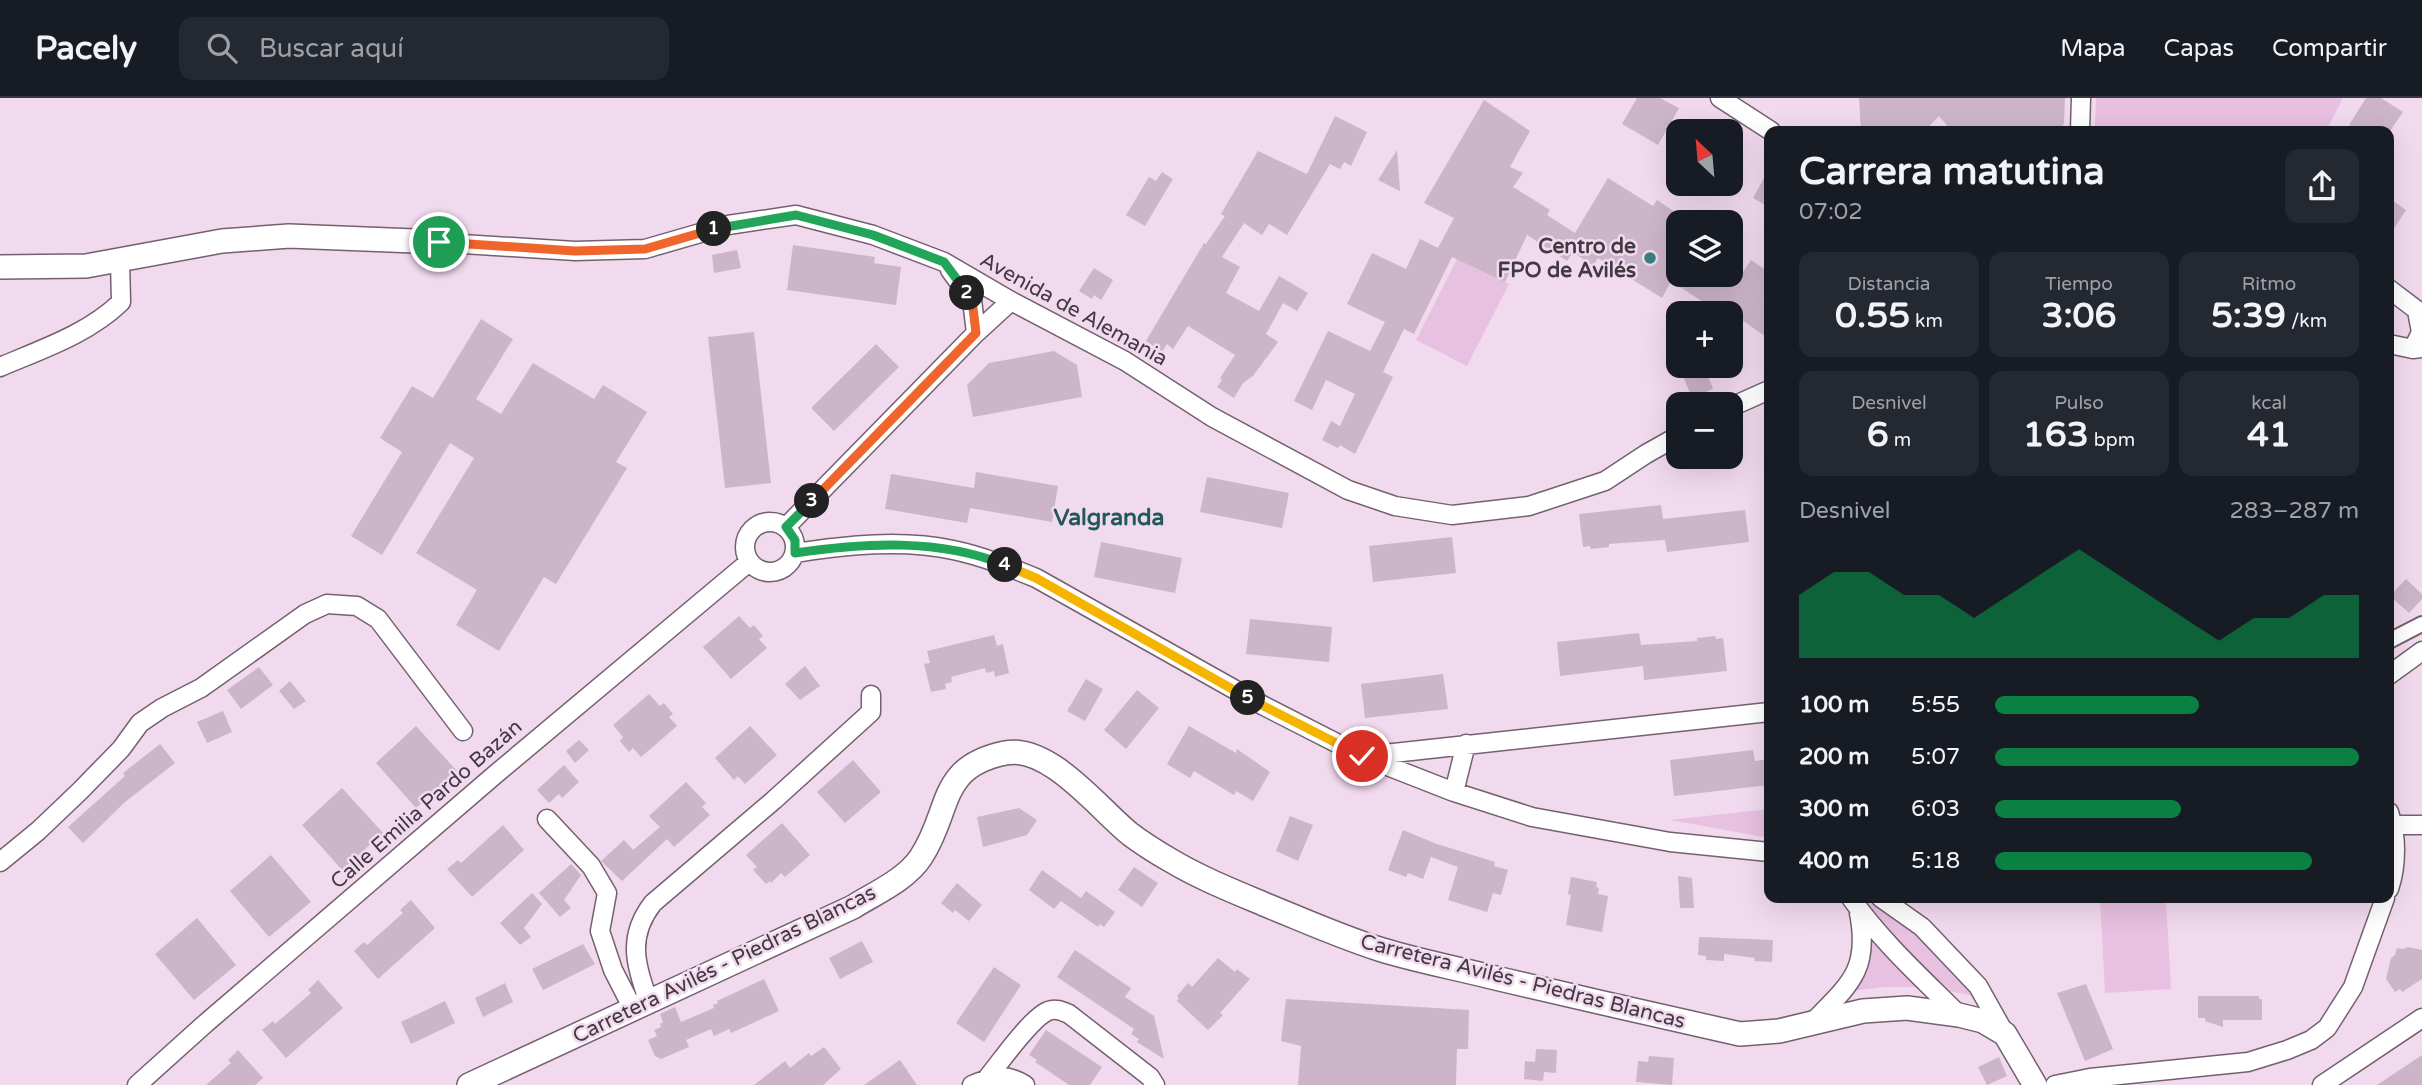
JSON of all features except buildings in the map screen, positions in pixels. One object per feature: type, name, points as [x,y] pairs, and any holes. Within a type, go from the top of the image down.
[{"type":"street","points":[[1720,98],[1764,126]]},
{"type":"street","points":[[2080,126],[2081,98]]},
{"type":"street","name":"Avenida de Alemania","points":[[415,241],[575,251],[645,249],[728,225],[796,215],[873,235],[944,262],[1125,361],[1212,417],[1348,490],[1395,506],[1452,514],[1529,506],[1605,481],[1666,443]]},
{"type":"street","points":[[0,267],[86,266],[222,241],[289,236],[415,241]]},
{"type":"street","points":[[0,367],[104,318],[121,302],[120,261]]},
{"type":"street","points":[[944,262],[972,300],[976,333]]},
{"type":"street","points":[[2394,293],[2420,312],[2421,332],[2417,348],[2394,345]]},
{"type":"street","points":[[786,527],[976,333],[1011,301]]},
{"type":"street","points":[[1743,402],[1764,392]]},
{"type":"street","points":[[768,522],[786,527],[795,540],[795,553],[782,570],[771,573],[757,570],[749,562],[744,550],[749,532],[768,522]]},
{"type":"street","points":[[795,553],[831,548],[898,545],[951,549],[997,562],[1036,578],[1264,706],[1362,756],[1454,792],[1532,817],[1670,842],[1764,851]]},
{"type":"street","name":"Calle Emilia Pardo Bazán","points":[[137,1085],[518,755],[749,562]]},
{"type":"street","points":[[0,862],[29,840],[80,791],[121,749],[140,723],[201,688],[305,614],[327,604],[357,606],[378,619],[463,731]]},
{"type":"street","points":[[2394,638],[2422,624]]},
{"type":"street","points":[[2394,671],[2422,651]]},
{"type":"street","points":[[641,1006],[634,943],[642,917],[653,903],[775,800],[871,712],[871,695]]},
{"type":"street","points":[[1362,756],[1764,713]]},
{"type":"street","points":[[1454,792],[1466,744]]},
{"type":"street","name":"Carretera Avilés - Piedras Blancas","points":[[469,1085],[853,906],[896,881],[920,859],[950,789],[964,770],[981,759],[1009,752],[1032,755],[1047,762],[1131,834],[1170,860],[1242,895],[1380,949],[1740,1034],[1779,1031],[1863,1011],[1907,1008],[1959,1014],[1983,1021],[2005,1034]]},
{"type":"street","points":[[547,819],[591,866],[607,893],[600,931],[613,970],[641,1006]]},
{"type":"street","points":[[2394,820],[2422,825]]},
{"type":"street","points":[[1888,903],[1922,927],[1978,986],[2035,1085]]},
{"type":"street","points":[[2055,1085],[2090,1078],[2248,1062],[2311,1040],[2327,1028],[2353,987],[2383,903]]},
{"type":"street","points":[[1855,904],[1877,934],[1908,967],[1959,1014]]},
{"type":"street","points":[[1812,1023],[1856,974],[1864,939],[1855,904]]},
{"type":"street","points":[[980,1081],[1034,1021],[1047,1011],[1058,1009],[1080,1022],[1150,1077],[1155,1085]]},
{"type":"street","points":[[2322,1085],[2422,1018]]},
{"type":"street","points":[[980,1081],[1011,1076],[1025,1085]]},
{"type":"shaded area","points":[[2096,98],[2343,98],[2329,126],[2095,126]]},
{"type":"shaded area","points":[[1457,259],[1509,284],[1467,366],[1416,340]]},
{"type":"shaded area","points":[[1764,810],[1764,837],[1670,820]]},
{"type":"shaded area","points":[[1861,903],[1877,903],[1919,935],[1976,996],[1942,990]]},
{"type":"shaded area","points":[[2100,903],[2166,903],[2171,989],[2105,993]]},
{"type":"shaded area","points":[[1868,934],[1917,987],[1851,991]]},
{"type":"place","name":"Centro de FPO de Avilés","points":[[1650,258]]},
{"type":"district","name":"Valgranda","points":[[1109,517]]},
{"type":"route","points":[[439,242],[575,251],[645,249],[728,225],[796,215],[873,235],[944,262],[972,300],[976,333],[786,527],[795,540],[795,553],[831,548],[898,545],[951,549],[997,562],[1036,578],[1264,706],[1362,756]]}]
